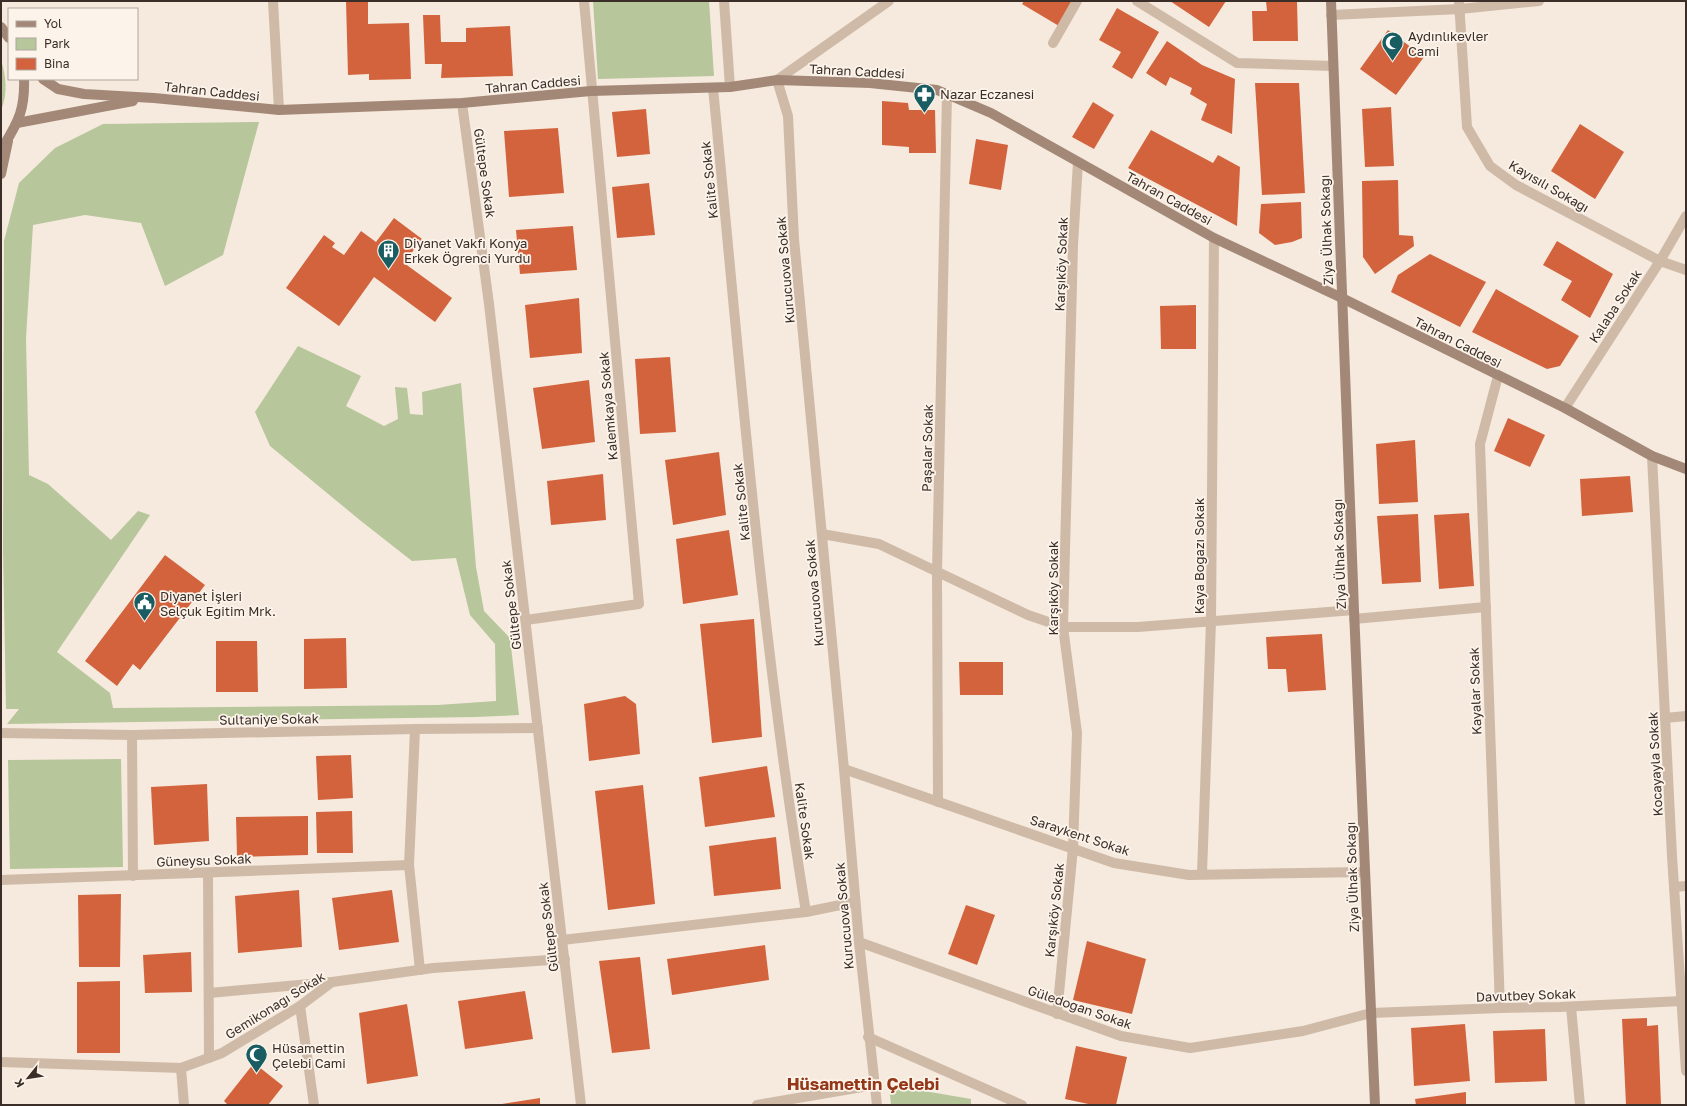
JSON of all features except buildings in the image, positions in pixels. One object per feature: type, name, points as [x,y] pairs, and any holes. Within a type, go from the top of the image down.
[{"type":"street","points":[[274,1],[279,110]]},
{"type":"street","points":[[584,1],[591,91]]},
{"type":"street","points":[[724,1],[730,87]]},
{"type":"street","points":[[777,80],[888,1]]},
{"type":"street","points":[[1054,43],[1077,1]]},
{"type":"street","points":[[1137,1],[1237,63],[1333,66]]},
{"type":"street","name":"Ziya Ülhak Sokağı","points":[[1331,1],[1354,614],[1375,1105]]},
{"type":"street","points":[[1331,15],[1460,5],[1539,1]]},
{"type":"street","name":"Kayısılı Sokağı","points":[[1460,5],[1466,128],[1490,166],[1516,185],[1660,260],[1686,270]]},
{"type":"street","points":[[2,27],[8,36]]},
{"type":"street","points":[[1,147],[10,136],[17,123],[25,98],[24,80]]},
{"type":"street","name":"Tahran Caddesi","points":[[44,80],[58,89],[84,94],[154,98],[279,110],[462,103],[591,91],[730,87],[777,80],[870,83],[936,90],[991,112],[1214,238],[1342,298],[1565,408],[1652,456],[1686,469]]},
{"type":"street","name":"Kurucuova Sokak","points":[[777,80],[788,116],[794,239],[844,769],[858,942],[877,1105]]},
{"type":"street","name":"Kalite Sokak","points":[[713,88],[766,622],[794,842],[806,912]]},
{"type":"street","name":"Kalemkaya Sokak","points":[[526,620],[639,604],[591,91]]},
{"type":"street","name":"Paşalar Sokak","points":[[938,802],[937,572],[947,94]]},
{"type":"street","name":"Tahran Caddesi","points":[[17,123],[90,108],[154,98]]},
{"type":"street","name":"Gültepe Sokak","points":[[462,103],[489,304],[582,1105]]},
{"type":"street","points":[[1,174],[10,136]]},
{"type":"street","name":"Karşıköy Sokak","points":[[1057,1014],[1073,848],[1077,734],[1064,626],[1074,245],[1078,162]]},
{"type":"street","name":"Kalaba Sokak","points":[[1565,408],[1660,260],[1686,216]]},
{"type":"street","name":"Kaya Boğazı Sokak","points":[[1202,874],[1211,621],[1214,238]]},
{"type":"street","name":"Kayalar Sokak","points":[[1498,376],[1480,444],[1500,1008]]},
{"type":"street","name":"Kocayayla Sokak","points":[[1652,456],[1674,886],[1683,984],[1682,1001],[1686,1070]]},
{"type":"street","points":[[822,534],[879,544],[1028,615],[1064,626],[1138,627],[1211,621],[1486,607]]},
{"type":"street","points":[[1665,718],[1686,716]]},
{"type":"street","name":"Sultaniye Sokak","points":[[1,733],[132,735],[538,728]]},
{"type":"street","points":[[415,729],[409,865],[420,970]]},
{"type":"street","points":[[132,735],[133,876]]},
{"type":"street","name":"Saraykent Sokak","points":[[844,769],[1114,863],[1189,875],[1365,872]]},
{"type":"street","name":"Güneysu Sokak","points":[[1,880],[409,865]]},
{"type":"street","points":[[208,873],[209,1058]]},
{"type":"street","points":[[1674,886],[1686,886]]},
{"type":"street","points":[[562,940],[806,912],[855,902]]},
{"type":"street","name":"Güledoğan Sokak","points":[[858,942],[1121,1036],[1190,1048],[1304,1031],[1371,1013]]},
{"type":"street","name":"Gemikonağı Sokak","points":[[1,1062],[181,1068],[222,1053],[300,1006],[332,982],[420,970],[564,959]]},
{"type":"street","points":[[209,993],[332,982]]},
{"type":"street","name":"Davutbey Sokak","points":[[1371,1013],[1571,1007],[1682,1001]]},
{"type":"street","points":[[300,1006],[314,1105]]},
{"type":"street","points":[[1571,1007],[1580,1105]]},
{"type":"street","points":[[868,1037],[1022,1105]]},
{"type":"street","points":[[181,1068],[184,1105]]},
{"type":"street","points":[[757,1105],[874,1085]]},
{"type":"green space","points":[[593,1],[709,1],[714,76],[598,79]]},
{"type":"green space","points":[[1,60],[6,85],[5,98],[1,110]]},
{"type":"green space","points":[[259,122],[223,255],[165,286],[141,223],[85,215],[33,225],[26,338],[29,475],[48,484],[111,540],[138,511],[150,515],[57,652],[110,693],[113,708],[438,705],[496,701],[495,644],[470,615],[456,558],[412,561],[270,446],[255,412],[298,346],[361,376],[346,406],[384,426],[398,419],[395,387],[407,388],[410,414],[423,415],[422,392],[461,383],[476,567],[484,611],[510,638],[519,715],[476,717],[7,724],[19,709],[6,709],[3,550],[4,241],[19,183],[55,148],[103,124]]},
{"type":"green space","points":[[121,759],[123,867],[10,869],[8,760]]},
{"type":"green space","points":[[889,1085],[971,1099],[971,1105],[891,1105]]},
{"type":"place","name":"Aydınlıkevler Cami","points":[[1392,62]]},
{"type":"place","name":"Nazar Eczanesi","points":[[925,114]]},
{"type":"place","name":"Diyanet Vakfı Konya Erkek Öğrenci Yurdu","points":[[389,270]]},
{"type":"place","name":"Diyanet İşleri Selçuk Eğitim Mrk.","points":[[145,622]]},
{"type":"place","name":"Hüsamettin Çelebi Cami","points":[[257,1074]]},
{"type":"district","name":"Hüsamettin Çelebi","points":[[863,1083]]}]
